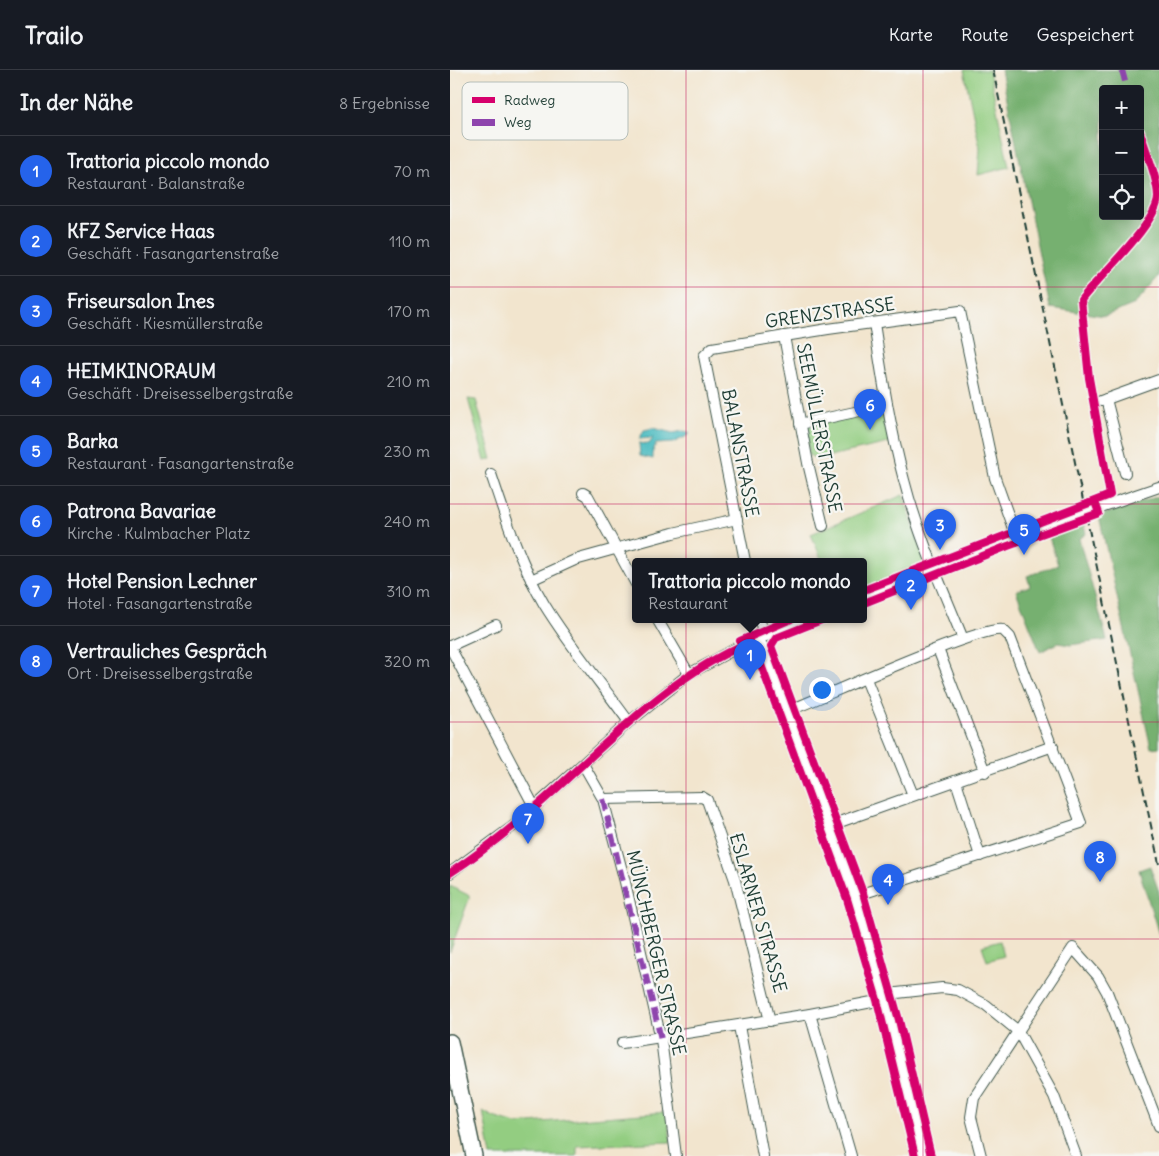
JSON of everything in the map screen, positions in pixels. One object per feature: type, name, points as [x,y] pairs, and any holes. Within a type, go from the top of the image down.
[{"type":"highway","points":[[450,1042],[474,1156]]},
{"type":"highway","points":[[450,1092],[463,1156]]},
{"type":"street","name":"GRENZSTRASSE","points":[[706,352],[712,348],[784,336],[960,311],[996,478],[1016,537]]},
{"type":"street","points":[[874,323],[887,406],[906,487],[934,569],[963,640]]},
{"type":"street","name":"SEEMÜLLERSTRASSE","points":[[784,336],[800,424],[823,526]]},
{"type":"street","name":"BALANSTRASSE","points":[[706,352],[704,356],[744,558]]},
{"type":"street","points":[[1125,473],[1103,401],[1159,380]]},
{"type":"street","points":[[800,424],[887,406]]},
{"type":"street","points":[[491,474],[512,537],[531,580],[555,621],[629,722]]},
{"type":"street","points":[[867,596],[1016,537],[1159,487]]},
{"type":"street","points":[[583,494],[588,496],[632,577]]},
{"type":"street","points":[[531,580],[575,560],[673,533],[737,519]]},
{"type":"street","points":[[659,623],[689,674]]},
{"type":"street","points":[[760,623],[762,637],[788,711],[831,825],[885,996],[922,1156]]},
{"type":"street","points":[[450,873],[500,837],[629,722],[689,674],[762,637],[799,623]]},
{"type":"street","points":[[496,625],[450,646],[534,808]]},
{"type":"street","points":[[788,711],[938,649],[993,629],[1003,630],[1010,637],[1081,823],[854,896]]},
{"type":"street","points":[[938,649],[985,772]]},
{"type":"street","points":[[866,679],[913,795]]},
{"type":"street","points":[[831,825],[913,795],[985,772],[1053,746]]},
{"type":"street","name":"MÜNCHBERGER STRASSE","points":[[583,764],[603,799],[661,1038],[676,1156]]},
{"type":"street","points":[[956,781],[980,856]]},
{"type":"street","name":"ESLARNER STRASSE","points":[[603,799],[702,797],[707,800],[735,880],[770,1021]]},
{"type":"street","points":[[982,1156],[971,1117],[974,1098],[1073,948],[1098,976],[1107,992],[1159,1126]]},
{"type":"street","points":[[622,1043],[810,1014],[872,1002],[885,996],[932,988],[958,990],[986,1005],[1018,1031],[1054,1096],[1076,1156]]},
{"type":"street","points":[[810,1014],[851,1156]]},
{"type":"street","points":[[739,1026],[763,1156]]},
{"type":"green space","points":[[964,70],[989,70],[1009,167],[978,175],[980,148]]},
{"type":"green space","points":[[1001,70],[1159,70],[1159,276],[1135,304],[1105,316],[1050,308]]},
{"type":"green space","points":[[468,399],[476,400],[492,459],[485,461]]},
{"type":"green space","points":[[884,410],[891,439],[889,443],[816,459],[809,455],[806,425]]},
{"type":"green space","points":[[903,495],[925,561],[923,564],[867,587],[867,558],[821,558],[811,534]]},
{"type":"green space","points":[[1159,496],[1159,747],[1151,748],[1099,516]]},
{"type":"green space","points":[[1083,521],[1086,534],[1079,539],[1107,640],[1070,645],[1058,643],[1040,652],[1016,591],[1030,586],[1027,576],[1058,565],[1048,534]]},
{"type":"green space","points":[[1150,866],[1159,892],[1159,935],[1139,870]]},
{"type":"green space","points":[[450,886],[470,896],[450,952]]},
{"type":"green space","points":[[1000,941],[1004,956],[987,961],[982,946]]},
{"type":"green space","points":[[483,1111],[493,1117],[516,1124],[667,1112],[671,1142],[577,1146],[577,1156],[491,1156]]},
{"type":"water","points":[[653,428],[673,433],[689,432],[689,435],[673,443],[656,444],[653,451],[653,459],[640,456],[639,443],[649,444],[653,438],[639,439],[644,430]]},
{"type":"railway","points":[[993,70],[1159,864]]},
{"type":"marked path","points":[[1122,70],[1126,85]]},
{"type":"marked path","points":[[603,799],[661,1039]]},
{"type":"cycle path","points":[[867,589],[1110,495],[1089,378],[1081,300],[1139,234],[1156,207],[1158,196],[1156,180],[1144,144]]},
{"type":"cycle path","points":[[867,602],[1008,546],[1099,513],[1095,502]]},
{"type":"cycle path","points":[[782,623],[740,641],[746,651],[753,650],[757,654],[847,899],[877,1000],[915,1156]]},
{"type":"cycle path","points":[[814,623],[776,638],[771,646],[863,893],[899,1020],[931,1156]]},
{"type":"cycle path","points":[[450,873],[478,854],[518,822],[624,727],[671,688],[722,655],[750,642]]},
{"type":"place","name":"Patrona Bavariae","points":[[870,430]]},
{"type":"place","name":"Friseursalon Ines","points":[[940,550]]},
{"type":"place","name":"Barka","points":[[1024,555]]},
{"type":"place","name":"KFZ Service Haas","points":[[911,610]]},
{"type":"place","name":"Trattoria piccolo mondo","points":[[750,680]]},
{"type":"place","name":"Hotel Pension Lechner","points":[[528,844]]},
{"type":"place","name":"Vertrauliches Gespräch","points":[[1100,882]]},
{"type":"place","name":"HEIMKINORAUM","points":[[888,905]]}]
